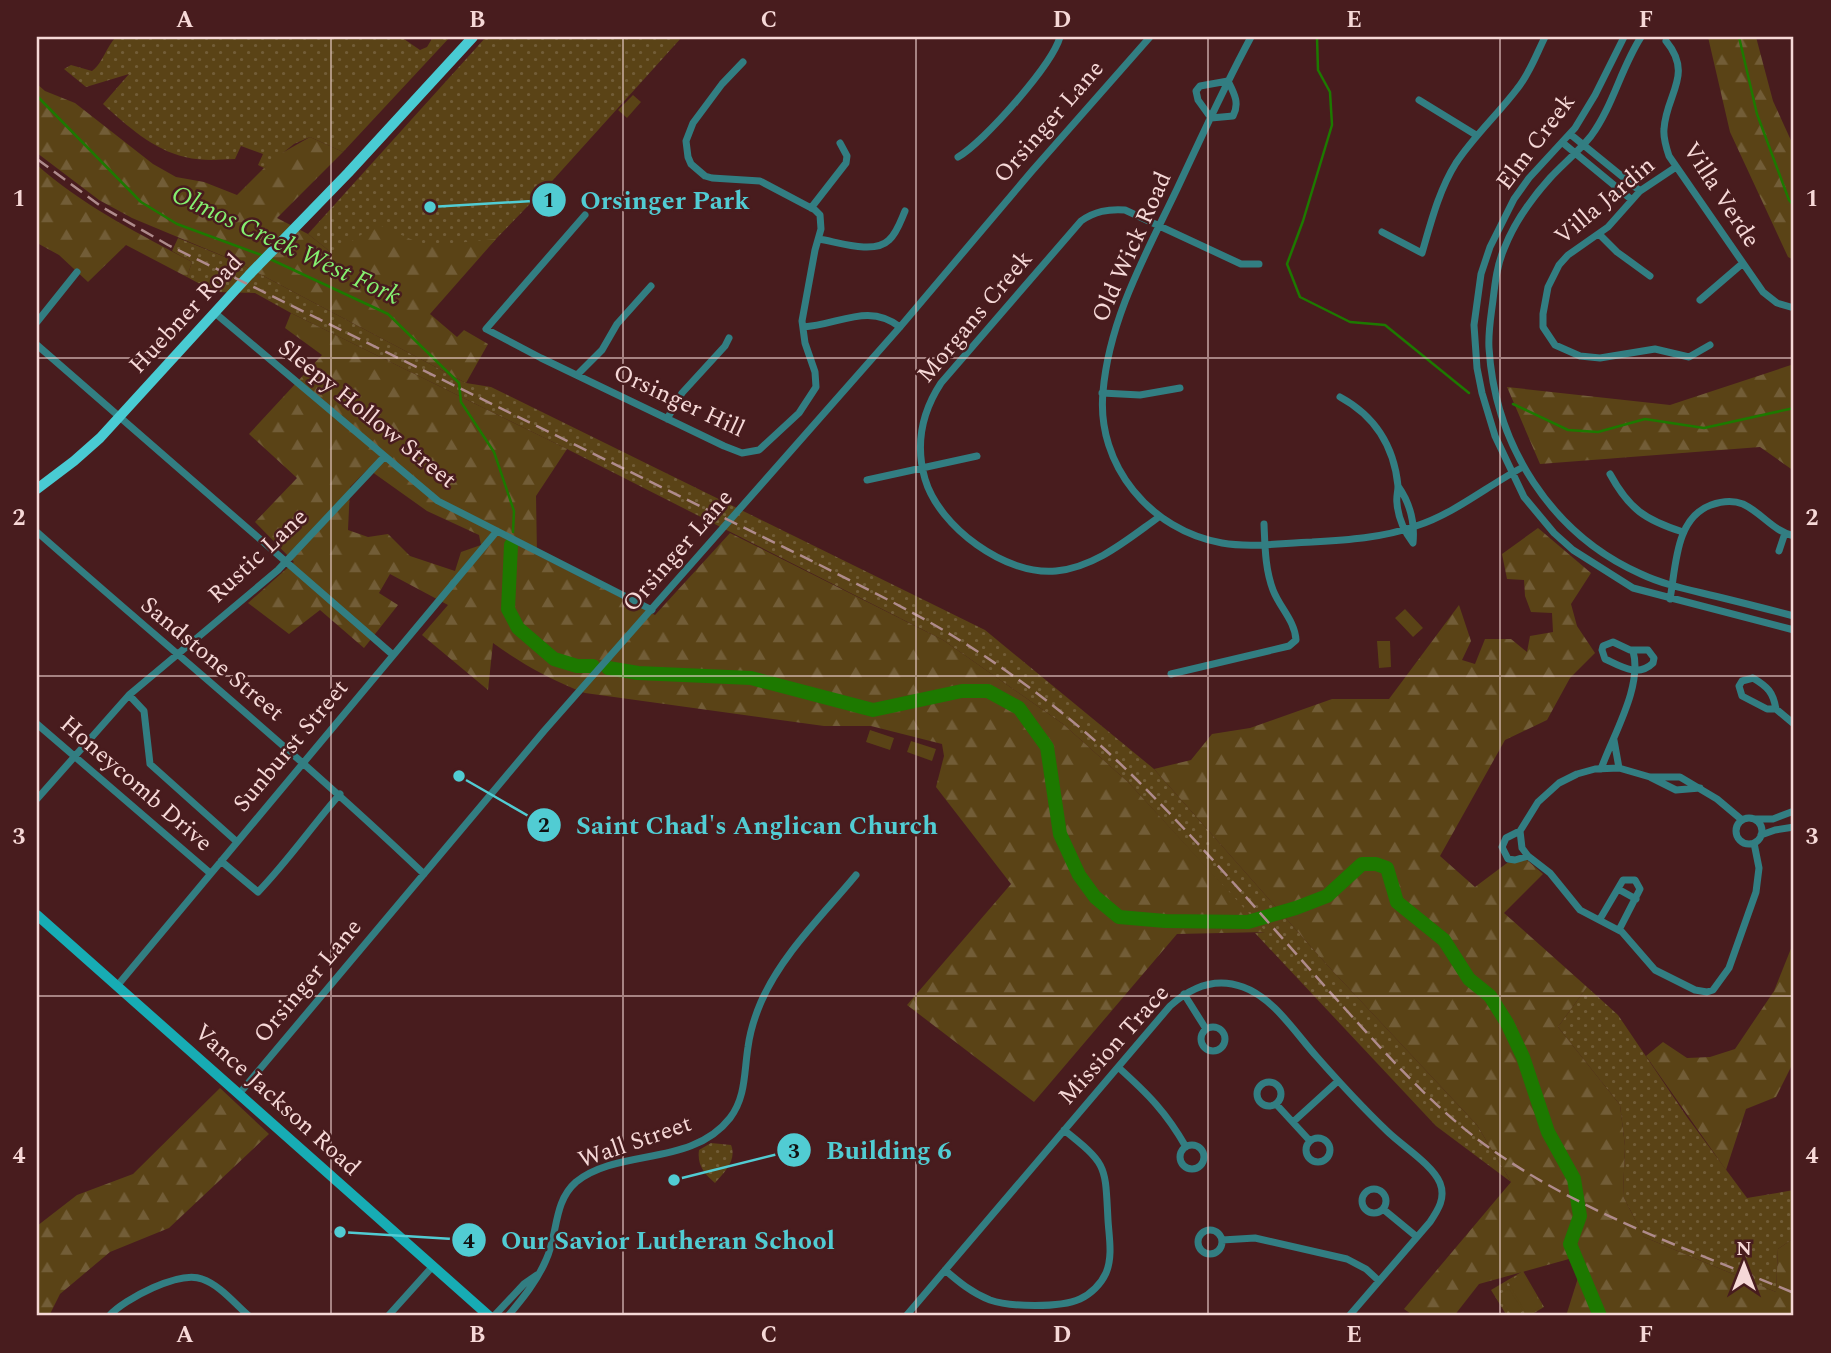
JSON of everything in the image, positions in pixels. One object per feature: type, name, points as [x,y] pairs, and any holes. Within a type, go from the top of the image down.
[{"type":"main road","name":"Huebner Road","points":[[37,489],[74,461],[120,417],[472,37]]},
{"type":"main road","name":"Vance Jackson Road","points":[[37,915],[492,1316]]},
{"type":"street","name":"Orsinger Lane","points":[[239,1094],[544,732],[900,327],[1150,37]]},
{"type":"street","name":"Old Wick Road","points":[[1251,37],[1132,284],[1111,342],[1101,412],[1104,433],[1123,477],[1141,500],[1175,528],[1206,540],[1238,545],[1356,539],[1415,527],[1456,507],[1522,467]]},
{"type":"street","points":[[1382,232],[1422,253],[1441,190],[1476,135],[1518,88],[1536,59],[1545,37]]},
{"type":"street","points":[[1623,37],[1636,45]]},
{"type":"street","name":"Elm Creek","points":[[1623,37],[1595,95],[1570,134],[1529,178],[1514,199],[1490,247],[1481,274],[1474,325],[1476,368],[1495,436],[1524,497],[1573,550],[1633,588],[1794,631]]},
{"type":"street","name":"Elm Creek","points":[[1641,37],[1603,114],[1583,145],[1541,188],[1503,249],[1496,276],[1489,328],[1491,366],[1504,421],[1522,467],[1550,506],[1586,542],[1641,575],[1794,616]]},
{"type":"street","points":[[958,157],[976,145],[1051,58],[1058,38]]},
{"type":"street","name":"Villa Verde","points":[[1666,41],[1674,51],[1678,65],[1678,85],[1663,130],[1669,156],[1765,295],[1777,303],[1794,308]]},
{"type":"street","points":[[743,62],[722,84],[693,124],[686,141],[691,164],[697,172],[712,178],[760,181],[811,208],[846,163],[840,143]]},
{"type":"street","points":[[1228,81],[1236,97],[1236,110],[1233,116],[1211,118],[1198,100],[1196,91],[1200,86],[1228,81]]},
{"type":"street","points":[[1419,100],[1476,135]]},
{"type":"street","points":[[1570,134],[1640,191]]},
{"type":"street","points":[[1563,143],[1632,200]]},
{"type":"street","name":"Villa Jardin","points":[[1676,167],[1640,191],[1616,219],[1568,255],[1553,275],[1543,314],[1546,334],[1555,345],[1567,352],[1593,358],[1655,349],[1689,358],[1710,345]]},
{"type":"street","name":"Orsinger Hill","points":[[585,215],[486,329],[742,453],[760,450],[799,412],[815,391],[815,372],[805,343],[803,327],[803,309],[821,219],[818,212],[811,208]]},
{"type":"street","name":"Morgans Creek","points":[[1159,517],[1110,552],[1059,571],[1026,569],[996,557],[957,528],[930,492],[920,445],[926,409],[936,391],[1081,221],[1094,213],[1114,209],[1137,214],[1241,264],[1259,264]]},
{"type":"street","points":[[819,239],[865,247],[882,246],[892,237],[905,211]]},
{"type":"street","points":[[1599,234],[1617,252],[1650,276]]},
{"type":"street","points":[[1700,300],[1743,263]]},
{"type":"street","points":[[37,321],[77,272]]},
{"type":"street","points":[[577,375],[602,349],[623,316],[651,286]]},
{"type":"street","name":"Sleepy Hollow Street","points":[[215,313],[438,501],[652,610]]},
{"type":"street","points":[[803,327],[872,314],[884,316],[900,327]]},
{"type":"street","points":[[667,419],[682,393],[729,338]]},
{"type":"street","points":[[37,345],[393,655]]},
{"type":"street","points":[[1102,393],[1140,395],[1180,388]]},
{"type":"street","points":[[1340,397],[1357,407],[1379,429],[1415,527]]},
{"type":"street","points":[[867,480],[977,456]]},
{"type":"street","name":"Rustic Lane","points":[[37,799],[129,695],[278,570],[384,457]]},
{"type":"street","points":[[1610,474],[1636,511],[1653,522],[1683,532]]},
{"type":"street","points":[[1398,486],[1396,502],[1403,530]]},
{"type":"street","points":[[1670,599],[1683,532],[1694,514],[1704,507],[1722,502],[1747,506],[1785,533],[1794,536]]},
{"type":"street","points":[[1171,674],[1289,646],[1296,640],[1296,631],[1270,581],[1264,524]]},
{"type":"street","name":"Old Wick Road","points":[[1403,530],[1413,543],[1415,527]]},
{"type":"street","name":"Sunburst Street","points":[[117,986],[497,531]]},
{"type":"street","name":"Sandstone Street","points":[[37,533],[340,794],[424,873]]},
{"type":"street","points":[[1779,551],[1785,533]]},
{"type":"street","points":[[1614,642],[1633,651],[1648,650],[1654,658],[1650,667],[1630,671],[1605,659],[1602,650],[1607,643],[1614,642]]},
{"type":"street","points":[[1601,769],[1614,740],[1636,671],[1633,651]]},
{"type":"street","points":[[1776,709],[1767,709],[1742,696],[1739,686],[1742,681],[1753,678],[1767,687],[1771,691],[1776,709],[1794,724]]},
{"type":"street","points":[[129,695],[144,711],[150,764],[236,841]]},
{"type":"street","name":"Honeycomb Drive","points":[[37,724],[210,873]]},
{"type":"street","points":[[1614,740],[1619,768]]},
{"type":"street","points":[[1528,856],[1508,859],[1503,853],[1503,842],[1520,831],[1538,802],[1559,783],[1577,774],[1619,768],[1650,777],[1676,790],[1700,788]]},
{"type":"street","points":[[1650,777],[1680,777],[1717,799],[1742,820]]},
{"type":"street","points":[[221,861],[258,892],[284,865],[340,794]]},
{"type":"street","points":[[1794,811],[1773,819],[1742,820],[1737,826],[1737,836],[1744,843],[1754,843],[1761,835],[1794,827]]},
{"type":"street","points":[[1754,818],[1761,825],[1761,835]]},
{"type":"street","points":[[1520,831],[1522,848],[1528,856],[1550,873],[1580,910],[1619,930],[1654,970],[1695,990],[1707,992],[1713,990],[1729,968],[1756,892],[1759,868],[1754,843]]},
{"type":"street","name":"Wall Street","points":[[508,1316],[534,1284],[550,1252],[561,1204],[574,1184],[586,1175],[605,1168],[695,1145],[728,1121],[742,1094],[754,1023],[770,983],[788,955],[856,876]]},
{"type":"street","points":[[1600,919],[1623,880],[1634,880],[1640,889],[1619,930]]},
{"type":"street","points":[[1618,889],[1636,899]]},
{"type":"street","name":"Mission Trace","points":[[906,1316],[1170,1006],[1184,994],[1212,984],[1247,989],[1270,1005],[1338,1081],[1401,1145],[1436,1175],[1441,1185],[1440,1206],[1349,1316]]},
{"type":"street","points":[[1184,994],[1206,1029]]},
{"type":"street","points":[[1118,1067],[1163,1110],[1186,1147]]},
{"type":"street","points":[[1293,1122],[1338,1081]]},
{"type":"street","points":[[1276,1104],[1310,1141]]},
{"type":"street","points":[[946,1270],[974,1292],[1007,1304],[1069,1303],[1088,1294],[1100,1283],[1106,1273],[1110,1252],[1106,1176],[1098,1158],[1064,1130]]},
{"type":"street","points":[[1383,1209],[1417,1237]]},
{"type":"street","points":[[1222,1240],[1255,1238],[1347,1259],[1366,1269],[1379,1281]]},
{"type":"street","points":[[388,1316],[433,1266]]},
{"type":"street","name":"Wall Street","points":[[492,1316],[524,1284],[537,1275]]},
{"type":"street","points":[[109,1316],[130,1298],[178,1279],[200,1277],[212,1283],[249,1316]]},
{"type":"green space","points":[[116,37],[401,37],[420,50],[427,47],[433,37],[450,37],[343,152],[310,137],[294,144],[264,168],[258,165],[263,154],[241,146],[235,159],[222,160],[191,158],[162,149],[131,129],[103,104],[129,74],[86,87],[64,69],[71,65],[92,71]]},
{"type":"green space","points":[[486,37],[682,37],[553,180],[398,340],[338,258],[308,234]]},
{"type":"green space","points":[[1708,37],[1756,37],[1773,101],[1794,147],[1794,260],[1788,257],[1730,132]]},
{"type":"green space","points":[[37,84],[45,91],[75,103],[153,164],[176,177],[204,182],[237,195],[275,157],[310,137],[343,152],[277,218],[308,234],[333,254],[377,224],[426,246],[496,239],[430,314],[457,337],[464,330],[488,344],[466,383],[235,261],[132,218],[99,200],[37,153]]},
{"type":"green space","points":[[633,95],[641,102],[627,118],[618,110]]},
{"type":"green space","points":[[37,165],[92,206],[192,262],[187,277],[126,245],[88,282],[59,255],[37,243]]},
{"type":"green space","points":[[178,238],[235,261],[466,383],[491,387],[985,630],[1154,769],[1328,966],[1477,1125],[1511,1182],[1436,1126],[1255,933],[1265,932],[1129,783],[1063,724],[943,640],[255,293],[215,292],[187,277],[192,262],[172,251]]},
{"type":"green space","points":[[291,313],[567,449],[536,496],[537,555],[655,615],[730,533],[943,640],[1063,724],[1129,783],[1266,932],[1177,934],[1034,1102],[907,1005],[1011,884],[936,787],[944,756],[942,744],[871,726],[824,726],[585,693],[537,671],[493,643],[488,690],[422,635],[448,605],[390,574],[379,593],[398,605],[364,648],[320,610],[289,634],[248,603],[294,562],[255,522],[297,478],[249,434],[322,355],[285,328]],"holes":[[[368,469],[427,511],[479,535],[481,545],[461,552],[455,571],[410,556],[388,534],[368,537],[348,530],[350,487]]]},
{"type":"green space","points":[[1794,364],[1794,471],[1760,447],[1540,464],[1507,387],[1670,405]]},
{"type":"green space","points":[[1538,528],[1591,573],[1571,604],[1577,626],[1595,653],[1570,678],[1547,720],[1505,740],[1440,856],[1475,887],[1507,863],[1527,860],[1543,874],[1504,913],[1587,987],[1558,1027],[1620,1105],[1625,1146],[1623,1196],[1644,1237],[1776,1292],[1778,1249],[1794,1238],[1794,1316],[1566,1316],[1578,1278],[1569,1259],[1479,1284],[1454,1316],[1414,1316],[1404,1309],[1511,1182],[1477,1125],[1328,966],[1154,769],[1191,760],[1212,734],[1250,728],[1332,699],[1389,699],[1459,605],[1471,641],[1462,660],[1475,664],[1485,639],[1511,639],[1527,652],[1530,636],[1553,632],[1552,613],[1531,612],[1525,596],[1524,580],[1507,579],[1502,554]]},
{"type":"green space","points":[[1405,609],[1423,628],[1413,637],[1395,618]]},
{"type":"green space","points":[[1377,641],[1390,641],[1391,667],[1379,668]]},
{"type":"green space","points":[[870,730],[894,738],[890,750],[866,742]]},
{"type":"green space","points":[[911,741],[936,749],[932,761],[907,752]]},
{"type":"green space","points":[[1794,941],[1794,1067],[1791,1067],[1776,1097],[1746,1109],[1726,1170],[1646,1056],[1663,1042],[1687,1058],[1710,1057],[1735,1049],[1774,991]]},
{"type":"green space","points":[[1587,987],[1618,1015],[1687,1117],[1747,1198],[1794,1190],[1794,1238],[1778,1249],[1776,1292],[1644,1237],[1623,1196],[1625,1146],[1620,1105],[1558,1027]]},
{"type":"green space","points":[[220,1088],[269,1134],[169,1228],[110,1252],[60,1294],[49,1316],[37,1316],[37,1226],[77,1195],[133,1174]]},
{"type":"green space","points":[[711,1143],[731,1145],[732,1150],[729,1166],[715,1183],[699,1160],[699,1150]]},
{"type":"green space","points":[[1523,1271],[1544,1307],[1529,1316],[1507,1316],[1491,1290]]},
{"type":"green space","points":[[1523,1273],[1542,1306],[1527,1315],[1508,1282]]},
{"type":"green space","points":[[1509,1289],[1523,1311],[1512,1316],[1498,1295]]},
{"type":"waterway","points":[[1317,37],[1318,70],[1330,92],[1332,125],[1287,264],[1300,297],[1350,322],[1385,325],[1469,393]]},
{"type":"waterway","points":[[1739,37],[1757,114],[1789,200],[1794,206]]},
{"type":"waterway","name":"Olmos Creek West Fork","points":[[37,96],[141,202],[177,224],[264,256]]},
{"type":"waterway","name":"Olmos Creek West Fork","points":[[270,259],[388,314],[459,383],[461,402],[494,452],[514,511],[513,532]]},
{"type":"waterway","points":[[1513,404],[1568,430],[1598,432],[1645,419],[1704,428],[1794,408]]},
{"type":"waterway","name":"Olmos Creek West Fork","points":[[511,545],[508,609],[518,628],[554,659],[577,666],[593,666]]},
{"type":"waterway","name":"Olmos Creek West Fork","points":[[608,668],[638,673],[751,678],[873,710],[962,691],[988,691],[1019,708],[1047,747],[1060,834],[1079,875],[1095,897],[1119,917],[1165,921],[1248,922],[1327,896],[1362,864],[1376,864],[1387,868],[1397,902],[1444,940],[1469,979],[1490,996],[1507,1023],[1523,1057],[1548,1132],[1574,1179],[1580,1216],[1570,1244],[1600,1316]]},
{"type":"railway","points":[[37,159],[102,207],[168,245],[816,563],[920,617],[978,652],[1027,685],[1118,761],[1219,867],[1394,1062],[1425,1094],[1476,1138],[1513,1163],[1590,1207],[1794,1293]]},
{"type":"place","name":"Orsinger Park","points":[[430,207]]},
{"type":"place","name":"Saint Chad's Anglican Church","points":[[459,776]]},
{"type":"place","name":"Building 6","points":[[674,1180]]},
{"type":"place","name":"Our Savior Lutheran School","points":[[340,1232]]}]
